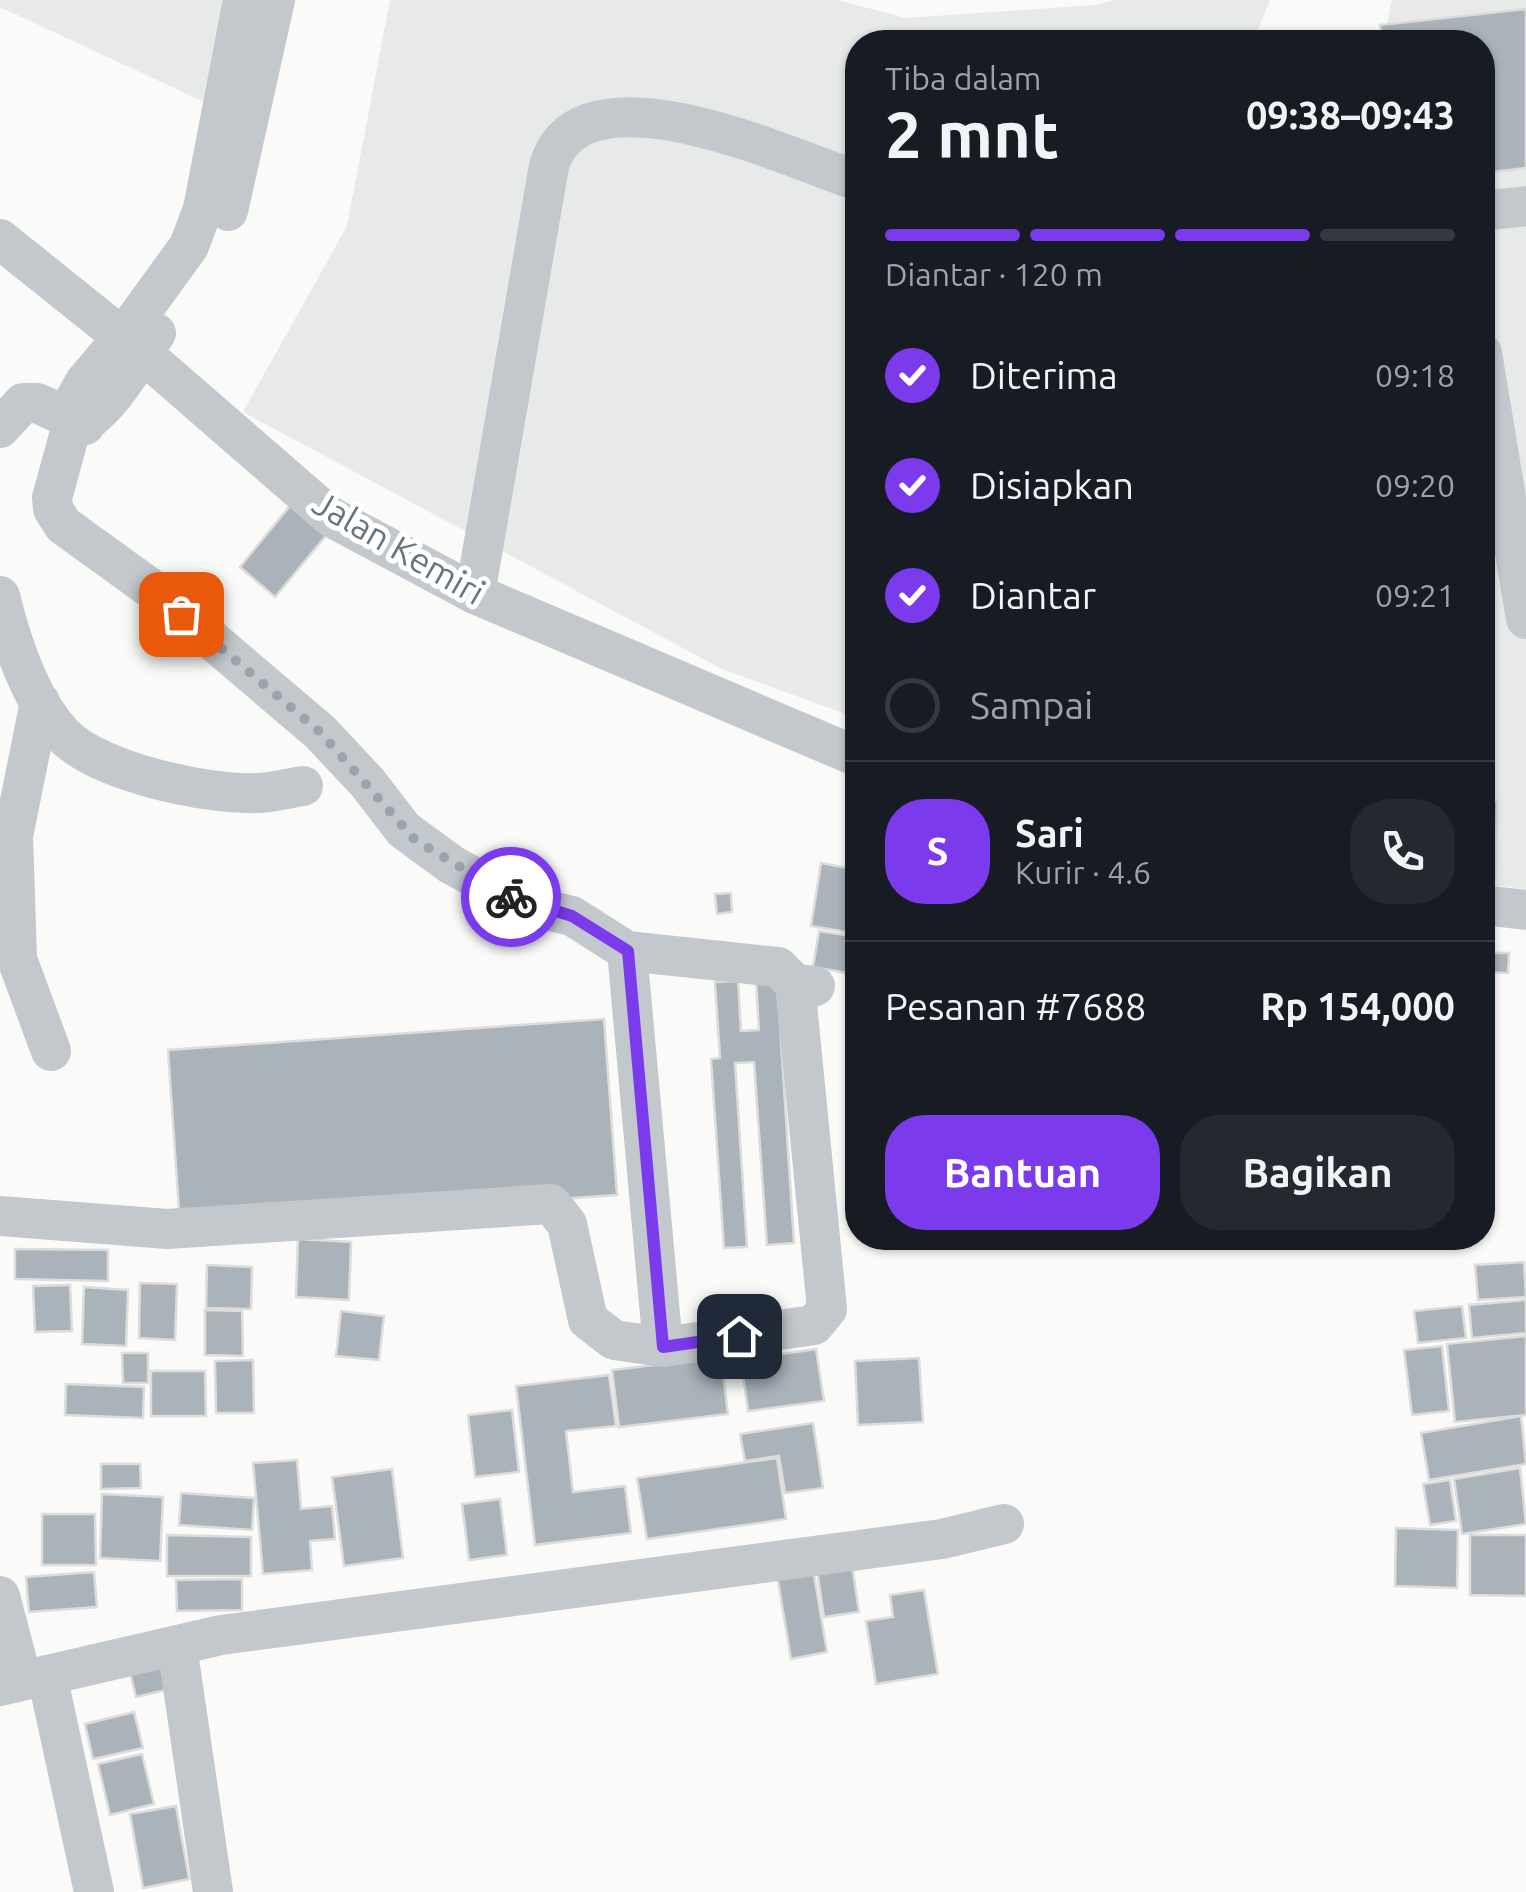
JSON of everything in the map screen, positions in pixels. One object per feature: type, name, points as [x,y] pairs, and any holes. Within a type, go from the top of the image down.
[{"type":"street","points":[[132,345],[189,246],[202,209],[243,0]]},
{"type":"street","points":[[0,1216],[168,1229],[551,1204],[568,1224],[588,1320],[614,1340],[663,1347],[814,1325],[827,1310],[805,985],[778,967],[628,951],[572,916],[526,905],[415,840],[320,732],[153,590],[63,526],[53,510],[52,498],[85,382],[132,345],[206,263],[229,210],[275,0]]},
{"type":"street","points":[[475,594],[554,148],[570,130],[592,120],[669,118],[845,177]]},
{"type":"street","points":[[1495,210],[1526,206]]},
{"type":"street","name":"Jalan Kemiri","points":[[0,239],[132,345],[331,517],[475,594],[845,751]]},
{"type":"street","points":[[0,428],[23,404],[36,404],[75,424]]},
{"type":"street","points":[[1495,431],[1526,618]]},
{"type":"street","points":[[0,596],[40,702],[64,737],[127,772],[201,788],[258,793],[303,786]]},
{"type":"street","points":[[40,702],[13,836],[17,960],[51,1051]]},
{"type":"street","points":[[1495,907],[1526,910]]},
{"type":"street","points":[[628,951],[663,1347]]},
{"type":"street","points":[[23,1680],[221,1635],[942,1539],[1004,1524]]},
{"type":"street","points":[[0,1596],[23,1680],[94,1892]]},
{"type":"street","points":[[177,1646],[213,1892]]},
{"type":"shaded area","points":[[0,0],[240,0],[219,109],[0,7]]},
{"type":"shaded area","points":[[390,0],[837,0],[906,18],[1095,5],[1115,0],[1270,0],[1258,30],[845,30],[845,714],[722,669],[243,412],[347,226]]},
{"type":"shaded area","points":[[1392,0],[1526,0],[1526,889],[1495,885],[1495,30],[1386,30]]},
{"type":"building","points":[[1526,9],[1526,168],[1495,172],[1495,30],[1381,30],[1380,25]]},
{"type":"building","points":[[293,502],[329,532],[275,597],[240,567]]},
{"type":"building","points":[[1495,801],[1497,801],[1495,879]]},
{"type":"building","points":[[821,863],[845,868],[845,932],[811,926]]},
{"type":"building","points":[[731,893],[732,912],[717,914],[715,894]]},
{"type":"building","points":[[819,931],[845,935],[845,973],[813,967]]},
{"type":"building","points":[[1495,953],[1509,953],[1508,973],[1495,972]]},
{"type":"building","points":[[777,979],[794,1243],[767,1245],[754,1062],[735,1063],[747,1247],[724,1248],[711,1059],[720,1058],[715,982],[738,981],[741,1031],[759,1030],[756,981]]},
{"type":"building","points":[[604,1019],[617,1195],[180,1225],[168,1050]]},
{"type":"building","points":[[298,1239],[351,1242],[349,1300],[296,1297]]},
{"type":"building","points":[[15,1249],[108,1250],[108,1281],[15,1279]]},
{"type":"building","points":[[1524,1262],[1526,1297],[1478,1300],[1475,1265]]},
{"type":"building","points":[[207,1265],[252,1267],[251,1309],[206,1308]]},
{"type":"building","points":[[140,1283],[177,1284],[175,1340],[139,1338]]},
{"type":"building","points":[[70,1285],[72,1331],[35,1332],[33,1286]]},
{"type":"building","points":[[84,1287],[128,1290],[126,1346],[82,1344]]},
{"type":"building","points":[[1526,1300],[1526,1333],[1472,1338],[1469,1305]]},
{"type":"building","points":[[1462,1306],[1466,1338],[1418,1343],[1414,1311]]},
{"type":"building","points":[[205,1310],[242,1311],[243,1356],[205,1355]]},
{"type":"building","points":[[341,1311],[384,1316],[379,1360],[336,1356]]},
{"type":"building","points":[[1526,1336],[1526,1415],[1455,1422],[1447,1344]]},
{"type":"building","points":[[1442,1346],[1449,1411],[1412,1415],[1404,1350]]},
{"type":"building","points":[[816,1349],[824,1401],[748,1411],[741,1360]]},
{"type":"building","points":[[122,1353],[148,1353],[148,1383],[123,1383]]},
{"type":"building","points":[[721,1357],[728,1414],[619,1427],[612,1370]]},
{"type":"building","points":[[919,1358],[923,1422],[858,1425],[855,1361]]},
{"type":"building","points":[[253,1360],[254,1413],[216,1413],[215,1361]]},
{"type":"building","points":[[151,1371],[205,1371],[206,1416],[151,1416]]},
{"type":"building","points":[[609,1375],[616,1426],[566,1431],[573,1492],[625,1486],[631,1533],[535,1545],[516,1386]]},
{"type":"building","points":[[66,1384],[144,1387],[143,1418],[65,1415]]},
{"type":"building","points":[[512,1410],[519,1472],[475,1477],[468,1415]]},
{"type":"building","points":[[1521,1416],[1526,1464],[1429,1480],[1421,1433]]},
{"type":"building","points":[[813,1423],[823,1488],[785,1493],[779,1456],[745,1461],[740,1434]]},
{"type":"building","points":[[777,1458],[786,1519],[647,1539],[637,1478]]},
{"type":"building","points":[[297,1460],[301,1509],[332,1506],[335,1539],[310,1541],[312,1570],[263,1574],[253,1463]]},
{"type":"building","points":[[101,1464],[140,1464],[141,1488],[101,1489]]},
{"type":"building","points":[[1520,1468],[1526,1524],[1462,1534],[1454,1479]]},
{"type":"building","points":[[392,1469],[403,1558],[344,1566],[332,1477]]},
{"type":"building","points":[[1450,1480],[1456,1521],[1430,1525],[1423,1484]]},
{"type":"building","points":[[181,1493],[254,1498],[252,1530],[179,1525]]},
{"type":"building","points":[[102,1494],[163,1497],[160,1561],[100,1558]]},
{"type":"building","points":[[500,1499],[507,1555],[469,1560],[462,1504]]},
{"type":"building","points":[[42,1514],[95,1514],[96,1565],[42,1565]]},
{"type":"building","points":[[1396,1528],[1458,1530],[1457,1588],[1395,1586]]},
{"type":"building","points":[[167,1535],[251,1537],[251,1576],[167,1576]]},
{"type":"building","points":[[1470,1535],[1526,1535],[1526,1596],[1470,1595]]},
{"type":"building","points":[[851,1558],[859,1612],[824,1617],[816,1563]]},
{"type":"building","points":[[812,1563],[827,1652],[791,1659],[776,1569]]},
{"type":"building","points":[[94,1572],[97,1607],[29,1612],[26,1577]]},
{"type":"building","points":[[242,1579],[242,1610],[177,1611],[176,1580]]},
{"type":"building","points":[[924,1590],[938,1674],[876,1684],[866,1621],[893,1617],[890,1595]]},
{"type":"building","points":[[161,1652],[170,1689],[136,1697],[127,1660]]},
{"type":"building","points":[[134,1712],[143,1748],[93,1759],[85,1724]]},
{"type":"building","points":[[142,1754],[154,1804],[110,1815],[98,1764]]},
{"type":"building","points":[[176,1806],[189,1879],[143,1888],[130,1814]]},
{"type":"way so far","points":[[181,614],[320,732],[415,840],[511,897]]},
{"type":"route","points":[[511,897],[526,905],[572,916],[628,951],[663,1347],[739,1336]]}]
